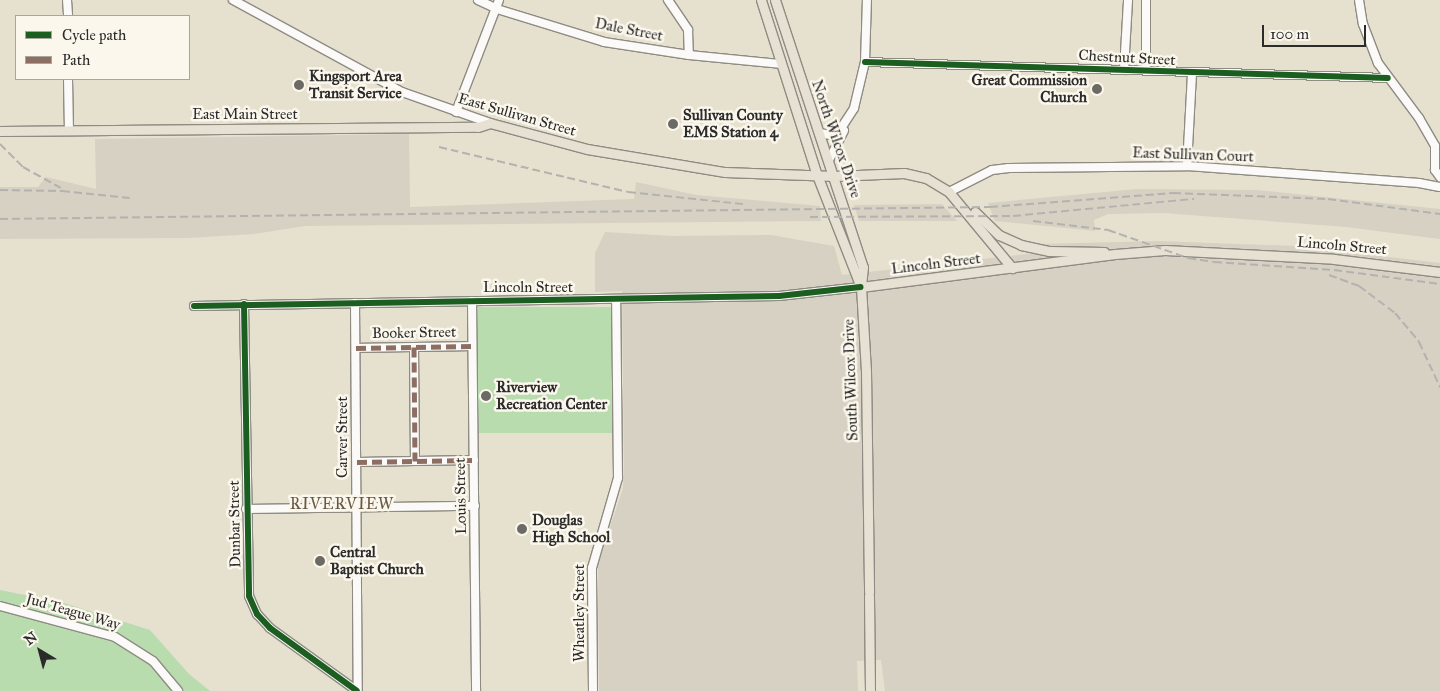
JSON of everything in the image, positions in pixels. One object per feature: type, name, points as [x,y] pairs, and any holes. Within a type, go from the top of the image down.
[{"type":"main road","name":"North Wilcox Drive","points":[[761,0],[817,175]]},
{"type":"main road","name":"North Wilcox Drive","points":[[775,0],[863,268],[861,287]]},
{"type":"main road","points":[[780,64],[796,64]]},
{"type":"main road","name":"East Sullivan Street","points":[[490,123],[587,149],[676,165],[725,172],[817,175]]},
{"type":"main road","name":"East Main Street","points":[[0,131],[478,127],[490,123]]},
{"type":"main road","points":[[817,175],[904,173],[926,178],[964,200],[983,222],[1010,242],[1049,251],[1092,250],[1115,254]]},
{"type":"main road","name":"South Wilcox Drive","points":[[817,175],[861,287],[866,370],[870,691]]},
{"type":"main road","points":[[950,192],[1012,268]]},
{"type":"main road","name":"Lincoln Street","points":[[861,287],[1115,254],[1165,250],[1228,251],[1334,259],[1440,272]]},
{"type":"street","points":[[67,0],[68,15]]},
{"type":"street","name":"East Sullivan Street","points":[[233,0],[370,76],[456,112],[490,123]]},
{"type":"street","name":"Dale Street","points":[[478,0],[497,9],[604,42],[689,56],[780,64]]},
{"type":"street","points":[[456,112],[500,0]]},
{"type":"street","points":[[668,0],[688,30],[689,56]]},
{"type":"street","points":[[829,160],[858,96],[865,62],[867,0]]},
{"type":"street","points":[[1124,70],[1128,0]]},
{"type":"street","points":[[1146,0],[1146,70]]},
{"type":"street","points":[[1359,0],[1363,24],[1378,63],[1419,118],[1435,146],[1435,170],[1440,177]]},
{"type":"street","name":"Chestnut Street","points":[[865,62],[1146,70],[1192,74],[1388,78]]},
{"type":"street","points":[[1187,166],[1192,74]]},
{"type":"street","points":[[68,80],[69,130]]},
{"type":"street","points":[[820,133],[833,137],[845,126]]},
{"type":"street","name":"East Sullivan Court","points":[[950,192],[992,170],[1009,168],[1187,166],[1419,183],[1440,187]]},
{"type":"street","name":"Lincoln Street","points":[[194,306],[779,296],[861,287]]},
{"type":"street","name":"Wheatley Street","points":[[593,691],[592,568],[618,478],[616,300]]},
{"type":"street","name":"Louis Street","points":[[472,301],[476,691]]},
{"type":"street","name":"Carver Street","points":[[355,303],[358,691]]},
{"type":"street","name":"Dunbar Street","points":[[244,304],[246,509],[249,596],[257,614],[270,628],[358,691]]},
{"type":"street","name":"Booker Street","points":[[356,348],[472,346]]},
{"type":"street","points":[[414,347],[415,461]]},
{"type":"street","points":[[357,462],[474,460]]},
{"type":"street","points":[[246,509],[475,506]]},
{"type":"street","name":"Jud Teague Way","points":[[0,606],[115,637],[153,661],[178,691]]},
{"type":"shaded area","points":[[409,134],[410,207],[634,199],[636,182],[696,195],[820,206],[821,221],[305,226],[254,234],[188,238],[0,239],[0,187],[38,187],[46,177],[96,189],[95,139]]},
{"type":"shaded area","points":[[1137,189],[1257,190],[1440,209],[1440,239],[1346,227],[1163,213],[1108,214],[1094,220],[1095,231],[995,221],[988,203]]},
{"type":"shaded area","points":[[942,204],[957,221],[859,221],[854,205]]},
{"type":"shaded area","points":[[605,232],[673,236],[771,235],[834,246],[842,275],[1035,253],[1040,244],[1157,241],[1295,246],[1440,263],[1440,691],[885,691],[881,660],[857,661],[858,691],[599,691],[598,564],[623,488],[624,463],[622,291],[595,292],[595,253]]},
{"type":"green space","points":[[476,307],[613,307],[613,433],[476,433]]},
{"type":"green space","points":[[0,590],[64,603],[150,630],[189,674],[210,691],[0,691]]},
{"type":"railway","points":[[0,144],[23,167],[61,188]]},
{"type":"railway","points":[[439,147],[628,192],[743,204]]},
{"type":"railway","points":[[0,190],[62,191],[130,198]]},
{"type":"railway","points":[[0,219],[990,207],[1173,193],[1328,199],[1440,214]]},
{"type":"railway","points":[[810,217],[1013,216],[1194,199]]},
{"type":"railway","points":[[1033,221],[1108,230],[1188,258],[1214,262],[1334,270],[1440,284]]},
{"type":"railway","points":[[1329,275],[1359,286],[1395,313],[1419,342],[1440,387]]},
{"type":"marked path","points":[[356,348],[472,346]]},
{"type":"marked path","points":[[414,347],[415,461]]},
{"type":"marked path","points":[[357,462],[474,460]]},
{"type":"cycle path","points":[[865,62],[1388,78]]},
{"type":"cycle path","points":[[194,306],[779,296],[861,287]]},
{"type":"cycle path","points":[[244,304],[249,596],[257,614],[270,628],[357,691]]},
{"type":"place","name":"Kingsport Area Transit Service","points":[[299,85]]},
{"type":"place","name":"Great Commission Church","points":[[1097,89]]},
{"type":"place","name":"Sullivan County EMS Station 4","points":[[673,124]]},
{"type":"place","name":"Riverview Recreation Center","points":[[486,396]]},
{"type":"place","name":"Douglas High School","points":[[522,529]]},
{"type":"place","name":"Central Baptist Church","points":[[320,561]]},
{"type":"district","name":"RIVERVIEW","points":[[342,504]]}]
